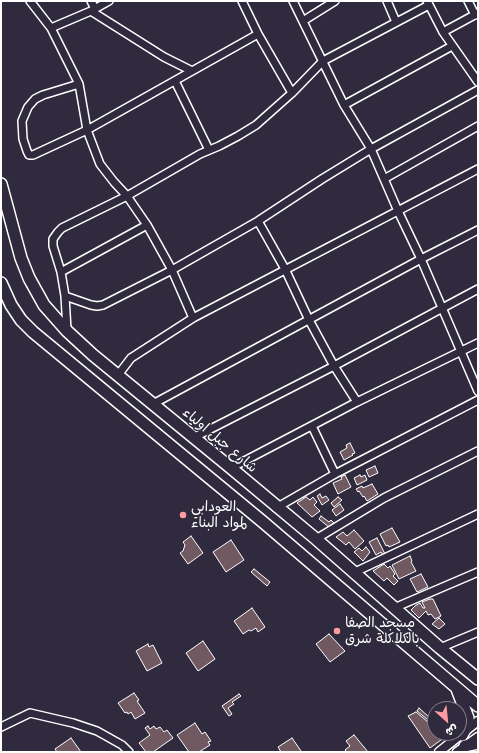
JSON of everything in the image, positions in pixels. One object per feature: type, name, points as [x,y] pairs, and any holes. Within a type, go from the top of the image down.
[{"type":"highway","name":"شارع جبل اولياء","points":[[1,184],[21,258],[29,278],[44,305],[67,331],[93,355],[231,468],[478,679]]},
{"type":"highway","points":[[1,283],[10,305],[21,320],[33,332],[263,522],[478,706]]},
{"type":"highway","points":[[456,686],[462,701]]},
{"type":"highway","points":[[467,715],[467,726]]},
{"type":"highway","points":[[461,749],[478,743]]},
{"type":"street","points":[[30,1],[51,28],[79,84],[87,130],[100,164],[127,196],[146,225],[172,270],[193,318]]},
{"type":"street","points":[[91,1],[93,10],[164,57],[192,71]]},
{"type":"street","points":[[51,28],[93,10],[108,1]]},
{"type":"street","points":[[242,1],[258,34],[292,93]]},
{"type":"street","points":[[293,1],[344,105],[371,149],[421,259],[478,391]]},
{"type":"street","points":[[302,21],[335,1]]},
{"type":"street","points":[[387,1],[396,22]]},
{"type":"street","points":[[443,32],[477,14],[468,1]]},
{"type":"street","points":[[67,331],[65,296],[61,272],[53,246],[53,239],[58,232],[62,228],[127,196],[200,154],[232,140],[256,125],[292,93],[323,61],[428,3],[452,46],[477,79]]},
{"type":"street","points":[[79,84],[43,95],[35,99],[28,107],[22,121],[23,139],[26,151],[29,155],[33,155],[87,130],[258,34]]},
{"type":"street","points":[[344,105],[452,46]]},
{"type":"street","points":[[175,81],[209,150]]},
{"type":"street","points":[[65,296],[91,305],[103,305],[172,270],[258,221],[371,149],[478,90]]},
{"type":"street","points":[[384,179],[478,126]]},
{"type":"street","points":[[118,375],[131,358],[193,318],[478,169]]},
{"type":"street","points":[[258,221],[285,269],[309,320],[334,366],[357,402]]},
{"type":"street","points":[[61,272],[146,225]]},
{"type":"street","points":[[153,404],[421,259],[478,230]]},
{"type":"street","points":[[193,438],[334,366],[478,289]]},
{"type":"street","points":[[231,468],[357,402],[478,343]]},
{"type":"street","points":[[276,508],[335,474],[478,400]]},
{"type":"street","points":[[312,426],[335,474]]},
{"type":"street","points":[[316,540],[384,498],[478,451]]},
{"type":"street","points":[[354,573],[478,514]]},
{"type":"street","points":[[394,608],[478,572]]},
{"type":"street","points":[[440,648],[478,632]]},
{"type":"street","points":[[1,727],[30,713],[73,723],[97,731],[122,745],[129,752]]},
{"type":"street","points":[[467,731],[478,721]]},
{"type":"street","points":[[461,749],[478,737]]},
{"type":"street","points":[[439,752],[454,741]]},
{"type":"building","points":[[350,443],[355,453],[344,460],[340,452],[347,448],[346,445]]},
{"type":"building","points":[[375,466],[378,473],[369,477],[366,470]]},
{"type":"building","points":[[345,475],[351,487],[338,494],[333,483],[342,479],[341,477]]},
{"type":"building","points":[[360,475],[361,477],[365,475],[367,480],[357,485],[354,478]]},
{"type":"building","points":[[372,484],[378,494],[367,501],[356,489]]},
{"type":"building","points":[[320,494],[322,498],[326,496],[329,500],[322,505],[317,496]]},
{"type":"building","points":[[306,497],[310,500],[313,497],[317,502],[314,505],[320,511],[312,517],[297,503]]},
{"type":"building","points":[[338,497],[342,500],[334,507],[331,503]]},
{"type":"building","points":[[340,504],[344,510],[336,516],[332,510]]},
{"type":"building","points":[[321,516],[329,522],[331,520],[334,523],[330,528],[319,519]]},
{"type":"building","points":[[392,528],[400,542],[389,547],[388,545],[386,546],[380,534]]},
{"type":"building","points":[[354,530],[364,541],[355,549],[349,542],[346,545],[336,537],[343,532],[347,536]]},
{"type":"building","points":[[191,536],[203,553],[188,564],[180,553],[183,551],[185,545],[183,542]]},
{"type":"building","points":[[377,538],[385,554],[383,555],[381,552],[376,555],[369,542]]},
{"type":"building","points":[[231,540],[244,560],[226,572],[213,552]]},
{"type":"building","points":[[366,547],[370,552],[363,561],[354,552],[359,548],[362,551]]},
{"type":"building","points":[[410,556],[411,562],[416,571],[399,579],[392,565]]},
{"type":"building","points":[[384,564],[388,568],[390,566],[395,574],[393,576],[398,581],[394,585],[387,578],[384,581],[373,571]]},
{"type":"building","points":[[254,569],[270,582],[267,586],[251,572]]},
{"type":"building","points":[[421,574],[428,587],[417,592],[410,579]]},
{"type":"building","points":[[433,599],[441,616],[435,619],[431,614],[428,615],[426,611],[419,618],[411,610],[420,603],[423,608],[425,608],[422,602]]},
{"type":"building","points":[[252,608],[265,627],[258,632],[256,628],[243,634],[234,621]]},
{"type":"building","points":[[439,618],[445,624],[439,629],[432,624]]},
{"type":"building","points":[[329,634],[345,651],[330,662],[316,644]]},
{"type":"building","points":[[203,641],[215,659],[198,671],[186,653]]},
{"type":"building","points":[[148,644],[149,647],[153,645],[162,663],[147,671],[136,651]]},
{"type":"building","points":[[134,693],[139,700],[137,701],[145,713],[135,719],[131,712],[128,714],[127,712],[125,713],[118,703]]},
{"type":"building","points":[[239,694],[241,696],[232,702],[234,704],[228,708],[232,714],[229,716],[222,706]]},
{"type":"building","points":[[419,708],[427,715],[427,719],[417,711]]},
{"type":"building","points":[[416,712],[427,721],[427,741],[440,741],[430,748],[408,716]]},
{"type":"building","points":[[195,723],[202,734],[205,732],[211,741],[208,742],[210,745],[199,752],[189,752],[177,735]]},
{"type":"building","points":[[148,726],[150,729],[154,726],[156,729],[160,727],[164,732],[167,730],[173,738],[153,752],[146,752],[139,743],[150,735],[145,728]]},
{"type":"building","points":[[354,735],[368,752],[347,752],[345,750],[350,746],[346,741]]},
{"type":"building","points":[[71,738],[81,752],[57,752],[55,749]]},
{"type":"building","points":[[292,738],[301,751],[281,752],[278,747]]},
{"type":"place","name":"العودابي لمواد البناء","points":[[183,515]]},
{"type":"place","name":"مسجد الصفا بالكلاكلة شرق","points":[[337,631]]}]
